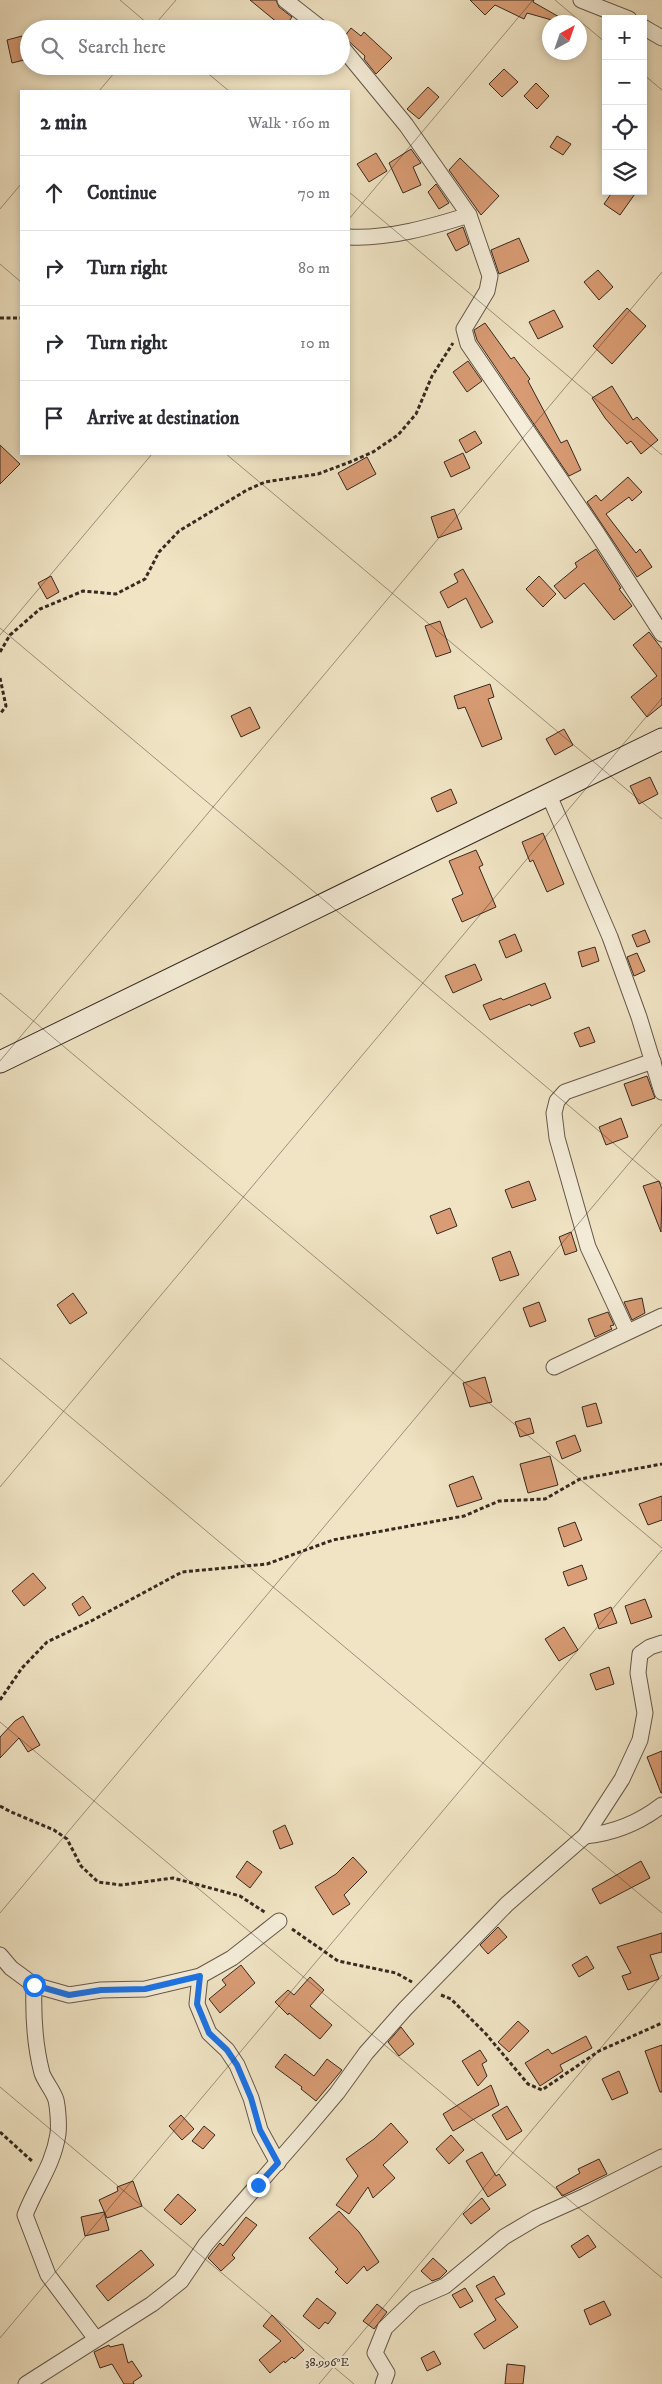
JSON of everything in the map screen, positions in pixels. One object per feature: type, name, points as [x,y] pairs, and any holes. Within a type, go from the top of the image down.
[{"type":"main road","points":[[0,1062],[662,739]]},
{"type":"street","points":[[285,0],[311,20]]},
{"type":"street","points":[[581,0],[619,15]]},
{"type":"street","points":[[647,29],[662,38]]},
{"type":"street","points":[[350,57],[396,112],[469,215],[490,276],[487,291],[464,329],[468,344],[597,533],[662,634]]},
{"type":"street","points":[[350,237],[388,235],[437,225],[469,215]]},
{"type":"street","points":[[548,793],[610,937],[662,1092]]},
{"type":"street","points":[[627,1331],[588,1247],[557,1138],[554,1113],[557,1101],[565,1092],[653,1061]]},
{"type":"street","points":[[554,1367],[662,1316]]},
{"type":"street","points":[[26,2384],[152,2304],[181,2281],[206,2244],[337,2093],[366,2053],[507,1904],[585,1836],[622,1779],[640,1740],[645,1713],[638,1673],[640,1654],[650,1647],[662,1643]]},
{"type":"street","points":[[585,1836],[602,1834],[642,1820],[662,1805]]},
{"type":"street","points":[[0,1955],[11,1968],[34,1985],[69,1995],[101,1990],[145,1989],[200,1976],[232,1958],[279,1921]]},
{"type":"street","points":[[200,1976],[197,2004],[209,2033],[227,2050],[237,2065],[251,2098],[260,2130],[278,2163]]},
{"type":"street","points":[[34,1985],[33,2019],[37,2051],[43,2076],[56,2100],[58,2132],[51,2164],[34,2192],[25,2215],[48,2275],[96,2339]]},
{"type":"street","points":[[383,2384],[387,2373],[375,2353],[384,2328],[415,2299],[445,2286],[512,2232],[662,2156]]},
{"type":"path","points":[[0,318],[20,318]]},
{"type":"path","points":[[0,652],[10,635],[40,609],[83,591],[116,594],[145,579],[159,552],[179,531],[222,504],[265,482],[318,474],[350,462],[373,452],[398,435],[416,414],[432,376],[464,329]]},
{"type":"path","points":[[0,678],[6,706],[0,714]]},
{"type":"path","points":[[0,1700],[22,1668],[47,1642],[93,1620],[182,1572],[267,1564],[333,1540],[464,1516],[499,1501],[545,1499],[580,1479],[662,1464]]},
{"type":"path","points":[[0,1806],[54,1830],[67,1839],[81,1866],[98,1882],[121,1885],[173,1878],[240,1896],[303,1935],[338,1961],[396,1972],[425,1989],[451,1999],[486,2034],[528,2084],[542,2090],[599,2051],[662,2023]]},
{"type":"path","points":[[0,2132],[45,2173]]},
{"type":"building","points":[[250,0],[276,0],[279,7],[292,17],[290,20],[274,20]]},
{"type":"building","points":[[470,0],[534,0],[533,2],[556,15],[542,15],[542,17],[527,13],[524,19],[495,5],[485,15]]},
{"type":"building","points":[[351,28],[361,36],[364,32],[392,58],[376,74],[364,59],[365,56],[350,42]]},
{"type":"building","points":[[20,37],[20,61],[12,63],[7,40]]},
{"type":"building","points":[[504,69],[518,82],[502,97],[489,84]]},
{"type":"building","points":[[536,83],[549,96],[537,109],[524,96]]},
{"type":"building","points":[[428,87],[439,97],[419,119],[407,109]]},
{"type":"building","points":[[557,136],[571,144],[563,155],[550,147]]},
{"type":"building","points":[[411,149],[421,163],[413,167],[421,185],[403,193],[389,163]]},
{"type":"building","points":[[376,153],[387,171],[369,182],[357,164]]},
{"type":"building","points":[[460,158],[499,196],[481,215],[449,170]]},
{"type":"building","points":[[436,184],[449,203],[439,209],[428,192]]},
{"type":"building","points":[[610,195],[634,195],[620,215],[604,204]]},
{"type":"building","points":[[463,227],[469,244],[456,251],[447,234]]},
{"type":"building","points":[[519,238],[529,261],[499,274],[491,250]]},
{"type":"building","points":[[598,270],[613,287],[599,300],[584,282]]},
{"type":"building","points":[[627,308],[646,326],[612,364],[593,346]]},
{"type":"building","points":[[554,310],[563,327],[538,339],[529,322]]},
{"type":"building","points":[[485,323],[511,359],[514,357],[530,379],[528,381],[561,443],[567,440],[581,470],[569,476],[477,340],[474,330]]},
{"type":"building","points":[[468,361],[482,381],[467,392],[453,372]]},
{"type":"building","points":[[612,386],[633,420],[637,417],[658,440],[641,454],[631,441],[627,444],[605,418],[592,398]]},
{"type":"building","points":[[475,431],[482,443],[466,453],[459,440]]},
{"type":"building","points":[[0,445],[20,464],[0,484]]},
{"type":"building","points":[[463,453],[470,468],[451,477],[444,462]]},
{"type":"building","points":[[367,457],[376,474],[347,490],[338,473]]},
{"type":"building","points":[[628,477],[642,492],[632,501],[629,497],[606,514],[636,553],[640,549],[652,567],[637,577],[587,502],[596,495],[601,501]]},
{"type":"building","points":[[454,509],[462,529],[438,538],[431,517]]},
{"type":"building","points":[[596,549],[621,588],[619,589],[632,606],[614,620],[584,583],[565,599],[554,586],[577,567],[575,563]]},
{"type":"building","points":[[463,569],[493,622],[481,628],[466,598],[448,608],[440,592],[458,582],[454,574]]},
{"type":"building","points":[[51,576],[59,592],[47,599],[38,583]]},
{"type":"building","points":[[539,576],[556,594],[543,607],[526,589]]},
{"type":"building","points":[[440,621],[451,652],[436,657],[425,626]]},
{"type":"building","points":[[649,632],[662,649],[662,705],[647,717],[631,697],[657,676],[633,645]]},
{"type":"building","points":[[490,684],[494,697],[488,699],[502,739],[482,747],[465,707],[458,709],[454,696]]},
{"type":"building","points":[[250,707],[260,728],[241,737],[231,716]]},
{"type":"building","points":[[564,729],[573,745],[555,755],[546,739]]},
{"type":"building","points":[[650,777],[658,794],[639,804],[630,786]]},
{"type":"building","points":[[451,789],[457,803],[437,812],[431,798]]},
{"type":"building","points":[[543,833],[564,884],[547,892],[533,860],[530,862],[522,842]]},
{"type":"building","points":[[476,850],[483,865],[479,867],[496,907],[462,922],[452,899],[463,894],[449,861]]},
{"type":"building","points":[[645,930],[650,942],[637,947],[632,935]]},
{"type":"building","points":[[515,934],[522,951],[506,958],[499,941]]},
{"type":"building","points":[[595,947],[599,961],[582,967],[578,952]]},
{"type":"building","points":[[637,953],[645,971],[634,976],[627,957]]},
{"type":"building","points":[[475,964],[482,980],[453,993],[445,976]]},
{"type":"building","points":[[545,983],[551,998],[490,1020],[483,1005],[501,998],[503,1000]]},
{"type":"building","points":[[589,1027],[595,1042],[580,1047],[574,1033]]},
{"type":"building","points":[[647,1076],[655,1098],[632,1106],[624,1084]]},
{"type":"building","points":[[621,1118],[628,1137],[606,1145],[599,1127]]},
{"type":"building","points":[[529,1181],[536,1200],[512,1208],[505,1190]]},
{"type":"building","points":[[659,1181],[662,1189],[661,1232],[643,1186]]},
{"type":"building","points":[[450,1208],[457,1226],[437,1234],[430,1216]]},
{"type":"building","points":[[571,1232],[577,1251],[565,1255],[559,1237]]},
{"type":"building","points":[[510,1251],[519,1275],[500,1281],[492,1258]]},
{"type":"building","points":[[73,1293],[87,1313],[70,1324],[57,1305]]},
{"type":"building","points":[[642,1298],[645,1313],[632,1320],[624,1302]]},
{"type":"building","points":[[539,1302],[546,1321],[530,1327],[523,1308]]},
{"type":"building","points":[[608,1312],[614,1325],[610,1326],[612,1329],[595,1337],[588,1319]]},
{"type":"building","points":[[485,1377],[492,1402],[470,1407],[463,1383]]},
{"type":"building","points":[[596,1403],[602,1423],[587,1427],[582,1407]]},
{"type":"building","points":[[530,1418],[534,1433],[520,1437],[515,1422]]},
{"type":"building","points":[[575,1435],[581,1451],[562,1459],[556,1442]]},
{"type":"building","points":[[550,1456],[558,1485],[528,1493],[520,1464]]},
{"type":"building","points":[[473,1476],[482,1499],[457,1507],[449,1485]]},
{"type":"building","points":[[662,1496],[662,1520],[648,1525],[639,1504]]},
{"type":"building","points":[[575,1522],[582,1540],[564,1547],[558,1528]]},
{"type":"building","points":[[582,1565],[587,1579],[568,1586],[563,1572]]},
{"type":"building","points":[[33,1573],[46,1588],[24,1606],[12,1591]]},
{"type":"building","points":[[83,1596],[91,1608],[79,1616],[72,1604]]},
{"type":"building","points":[[645,1599],[652,1617],[631,1624],[625,1606]]},
{"type":"building","points":[[611,1607],[617,1623],[599,1629],[594,1614]]},
{"type":"building","points":[[564,1627],[578,1650],[559,1661],[545,1639]]},
{"type":"building","points":[[609,1667],[614,1684],[596,1690],[590,1674]]},
{"type":"building","points":[[23,1716],[40,1745],[28,1752],[19,1738],[0,1758],[0,1737],[15,1721]]},
{"type":"building","points":[[662,1751],[662,1793],[661,1793],[647,1757]]},
{"type":"building","points":[[285,1825],[293,1844],[280,1849],[273,1831]]},
{"type":"building","points":[[353,1857],[367,1872],[344,1895],[350,1904],[333,1915],[315,1887],[336,1874]]},
{"type":"building","points":[[247,1861],[262,1872],[250,1888],[236,1877]]},
{"type":"building","points":[[641,1861],[650,1878],[600,1904],[592,1889]]},
{"type":"building","points":[[498,1927],[507,1937],[488,1954],[480,1945]]},
{"type":"building","points":[[662,1933],[662,1952],[650,1955],[659,1979],[628,1990],[622,1976],[631,1973],[617,1947]]},
{"type":"building","points":[[587,1956],[594,1968],[579,1977],[572,1965]]},
{"type":"building","points":[[241,1965],[255,1983],[220,2013],[209,1999],[226,1985],[222,1980]]},
{"type":"building","points":[[310,1977],[324,1990],[310,2006],[332,2025],[320,2039],[289,2013],[288,2015],[275,2002],[288,1990],[294,1995]]},
{"type":"building","points":[[518,2021],[529,2031],[509,2052],[498,2042]]},
{"type":"building","points":[[401,2027],[414,2044],[399,2056],[388,2042]]},
{"type":"building","points":[[586,2036],[592,2048],[560,2065],[563,2071],[540,2086],[525,2063],[548,2049],[552,2054]]},
{"type":"building","points":[[662,2045],[662,2092],[660,2092],[645,2051]]},
{"type":"building","points":[[480,2050],[487,2061],[482,2064],[487,2076],[478,2086],[462,2061]]},
{"type":"building","points":[[285,2054],[314,2076],[327,2059],[342,2070],[316,2101],[301,2089],[302,2087],[275,2067]]},
{"type":"building","points":[[619,2071],[628,2093],[612,2100],[602,2079]]},
{"type":"building","points":[[491,2085],[499,2105],[453,2131],[443,2114]]},
{"type":"building","points":[[507,2106],[522,2131],[507,2140],[492,2115]]},
{"type":"building","points":[[181,2115],[194,2129],[182,2140],[169,2126]]},
{"type":"building","points":[[391,2123],[408,2142],[383,2165],[395,2178],[373,2198],[368,2187],[349,2214],[336,2205],[358,2176],[346,2159],[374,2139]]},
{"type":"building","points":[[204,2126],[215,2135],[203,2149],[192,2141]]},
{"type":"building","points":[[451,2135],[464,2150],[449,2164],[436,2149]]},
{"type":"building","points":[[482,2152],[496,2176],[499,2174],[506,2185],[488,2197],[466,2161]]},
{"type":"building","points":[[599,2159],[607,2174],[562,2196],[556,2187],[580,2173],[578,2169]]},
{"type":"building","points":[[133,2181],[142,2206],[107,2218],[99,2200],[118,2191],[117,2187]]},
{"type":"building","points":[[178,2194],[196,2210],[181,2225],[164,2210]]},
{"type":"building","points":[[482,2198],[490,2209],[471,2224],[463,2214]]},
{"type":"building","points":[[339,2211],[359,2232],[379,2262],[367,2271],[364,2266],[347,2284],[335,2272],[338,2269],[309,2238]]},
{"type":"building","points":[[104,2212],[109,2230],[85,2236],[81,2217]]},
{"type":"building","points":[[246,2217],[257,2225],[232,2255],[235,2258],[221,2271],[208,2258],[220,2243],[223,2246]]},
{"type":"building","points":[[588,2235],[596,2247],[579,2258],[571,2246]]},
{"type":"building","points":[[141,2250],[154,2265],[108,2301],[96,2286]]},
{"type":"building","points":[[433,2258],[447,2271],[440,2278],[432,2281],[421,2271]]},
{"type":"building","points":[[494,2276],[505,2294],[495,2299],[518,2327],[484,2349],[474,2334],[496,2320],[476,2286]]},
{"type":"building","points":[[465,2288],[473,2301],[460,2308],[452,2295]]},
{"type":"building","points":[[317,2298],[336,2313],[328,2324],[325,2322],[319,2329],[303,2316]]},
{"type":"building","points":[[604,2301],[611,2315],[590,2325],[584,2310]]},
{"type":"building","points":[[377,2304],[387,2312],[374,2329],[363,2321]]},
{"type":"building","points":[[272,2315],[304,2350],[294,2359],[292,2357],[285,2363],[284,2361],[270,2373],[259,2360],[281,2341],[263,2326]]},
{"type":"building","points":[[123,2344],[128,2363],[132,2361],[142,2376],[133,2382],[134,2384],[124,2384],[112,2364],[100,2368],[94,2352],[109,2345],[110,2347]]},
{"type":"building","points":[[434,2351],[441,2364],[427,2371],[421,2358]]},
{"type":"building","points":[[507,2364],[525,2366],[523,2384],[505,2384]]},
{"type":"route","points":[[34,1985],[69,1995],[101,1990],[145,1989],[200,1976],[197,2004],[209,2033],[227,2050],[237,2065],[251,2098],[260,2130],[278,2163],[258,2185]]}]
